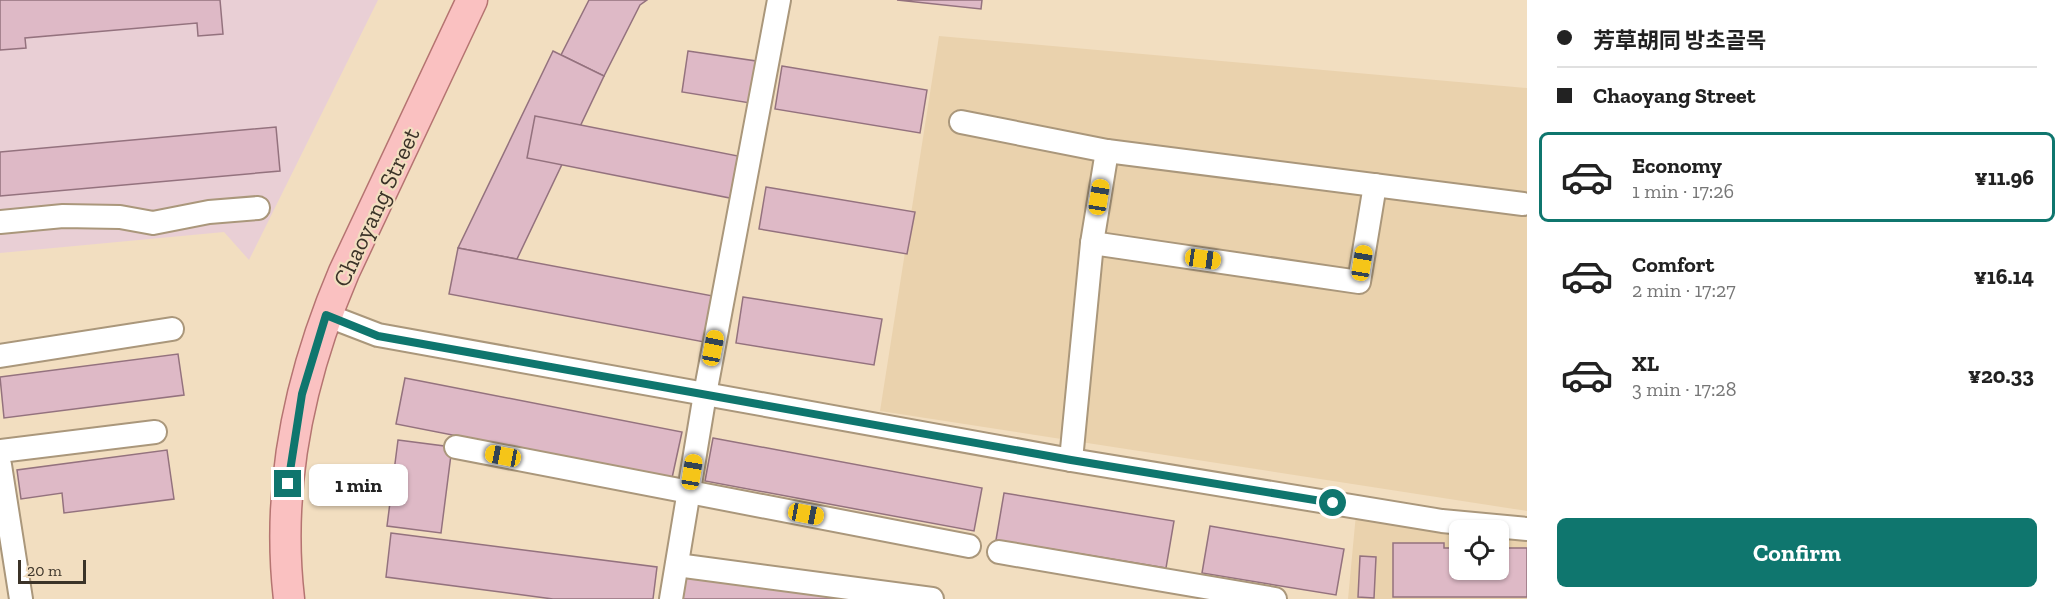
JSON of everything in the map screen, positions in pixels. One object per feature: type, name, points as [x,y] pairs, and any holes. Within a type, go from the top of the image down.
[{"type":"main road","name":"Chaoyang Street","points":[[289,599],[287,519],[293,443],[302,394],[326,315],[472,0]]},
{"type":"street","points":[[671,599],[705,394],[779,0]]},
{"type":"street","points":[[961,122],[1107,151],[1523,204]]},
{"type":"street","points":[[1071,460],[1092,243],[1107,151]]},
{"type":"street","points":[[1092,243],[1359,282],[1375,185]]},
{"type":"street","points":[[0,222],[63,216],[120,217],[153,223],[209,212],[258,208]]},
{"type":"street","points":[[326,315],[378,336],[1071,460],[1442,521],[1527,529]]},
{"type":"street","points":[[0,356],[172,329]]},
{"type":"street","points":[[0,451],[155,432]]},
{"type":"street","points":[[456,447],[969,546]]},
{"type":"street","points":[[0,465],[21,599]]},
{"type":"street","points":[[999,552],[1275,599]]},
{"type":"street","points":[[677,566],[932,599]]},
{"type":"shaded area","points":[[0,0],[378,0],[249,260],[224,232],[0,253]]},
{"type":"shaded area","points":[[939,36],[1527,88],[1527,511],[880,411]]},
{"type":"shaded area","points":[[1356,514],[1449,529],[1449,580],[1509,580],[1509,534],[1527,536],[1527,599],[1348,599]]},
{"type":"building","points":[[0,0],[220,0],[223,34],[198,36],[197,23],[25,38],[26,48],[0,50]]},
{"type":"building","points":[[589,0],[647,0],[640,5],[604,76],[561,55]]},
{"type":"building","points":[[897,0],[982,0],[981,9]]},
{"type":"building","points":[[553,51],[604,76],[517,259],[458,248]]},
{"type":"building","points":[[688,51],[756,61],[750,103],[682,92]]},
{"type":"building","points":[[782,66],[927,90],[920,133],[775,109]]},
{"type":"building","points":[[535,116],[738,156],[730,198],[527,158]]},
{"type":"building","points":[[276,127],[280,171],[0,196],[0,152]]},
{"type":"building","points":[[766,187],[915,212],[907,254],[759,229]]},
{"type":"building","points":[[458,248],[713,296],[704,342],[449,294]]},
{"type":"building","points":[[743,297],[882,319],[874,365],[736,343]]},
{"type":"building","points":[[178,354],[184,395],[4,418],[0,377]]},
{"type":"building","points":[[405,378],[682,432],[672,478],[396,424]]},
{"type":"building","points":[[713,438],[982,488],[974,531],[705,481]]},
{"type":"building","points":[[398,440],[452,447],[441,533],[387,526]]},
{"type":"building","points":[[167,450],[174,499],[64,513],[62,493],[21,499],[17,470]]},
{"type":"building","points":[[1004,493],[1174,521],[1166,568],[996,540]]},
{"type":"building","points":[[1210,526],[1344,549],[1336,595],[1202,573]]},
{"type":"building","points":[[391,533],[657,567],[653,599],[553,599],[386,577]]},
{"type":"building","points":[[1393,543],[1444,543],[1444,548],[1449,548],[1449,580],[1509,580],[1509,548],[1527,548],[1527,597],[1393,597]]},
{"type":"building","points":[[1360,556],[1376,557],[1374,598],[1358,597]]},
{"type":"building","points":[[686,575],[866,599],[682,599]]},
{"type":"route","points":[[288,484],[302,394],[326,315],[378,336],[1071,460],[1333,503]]}]
